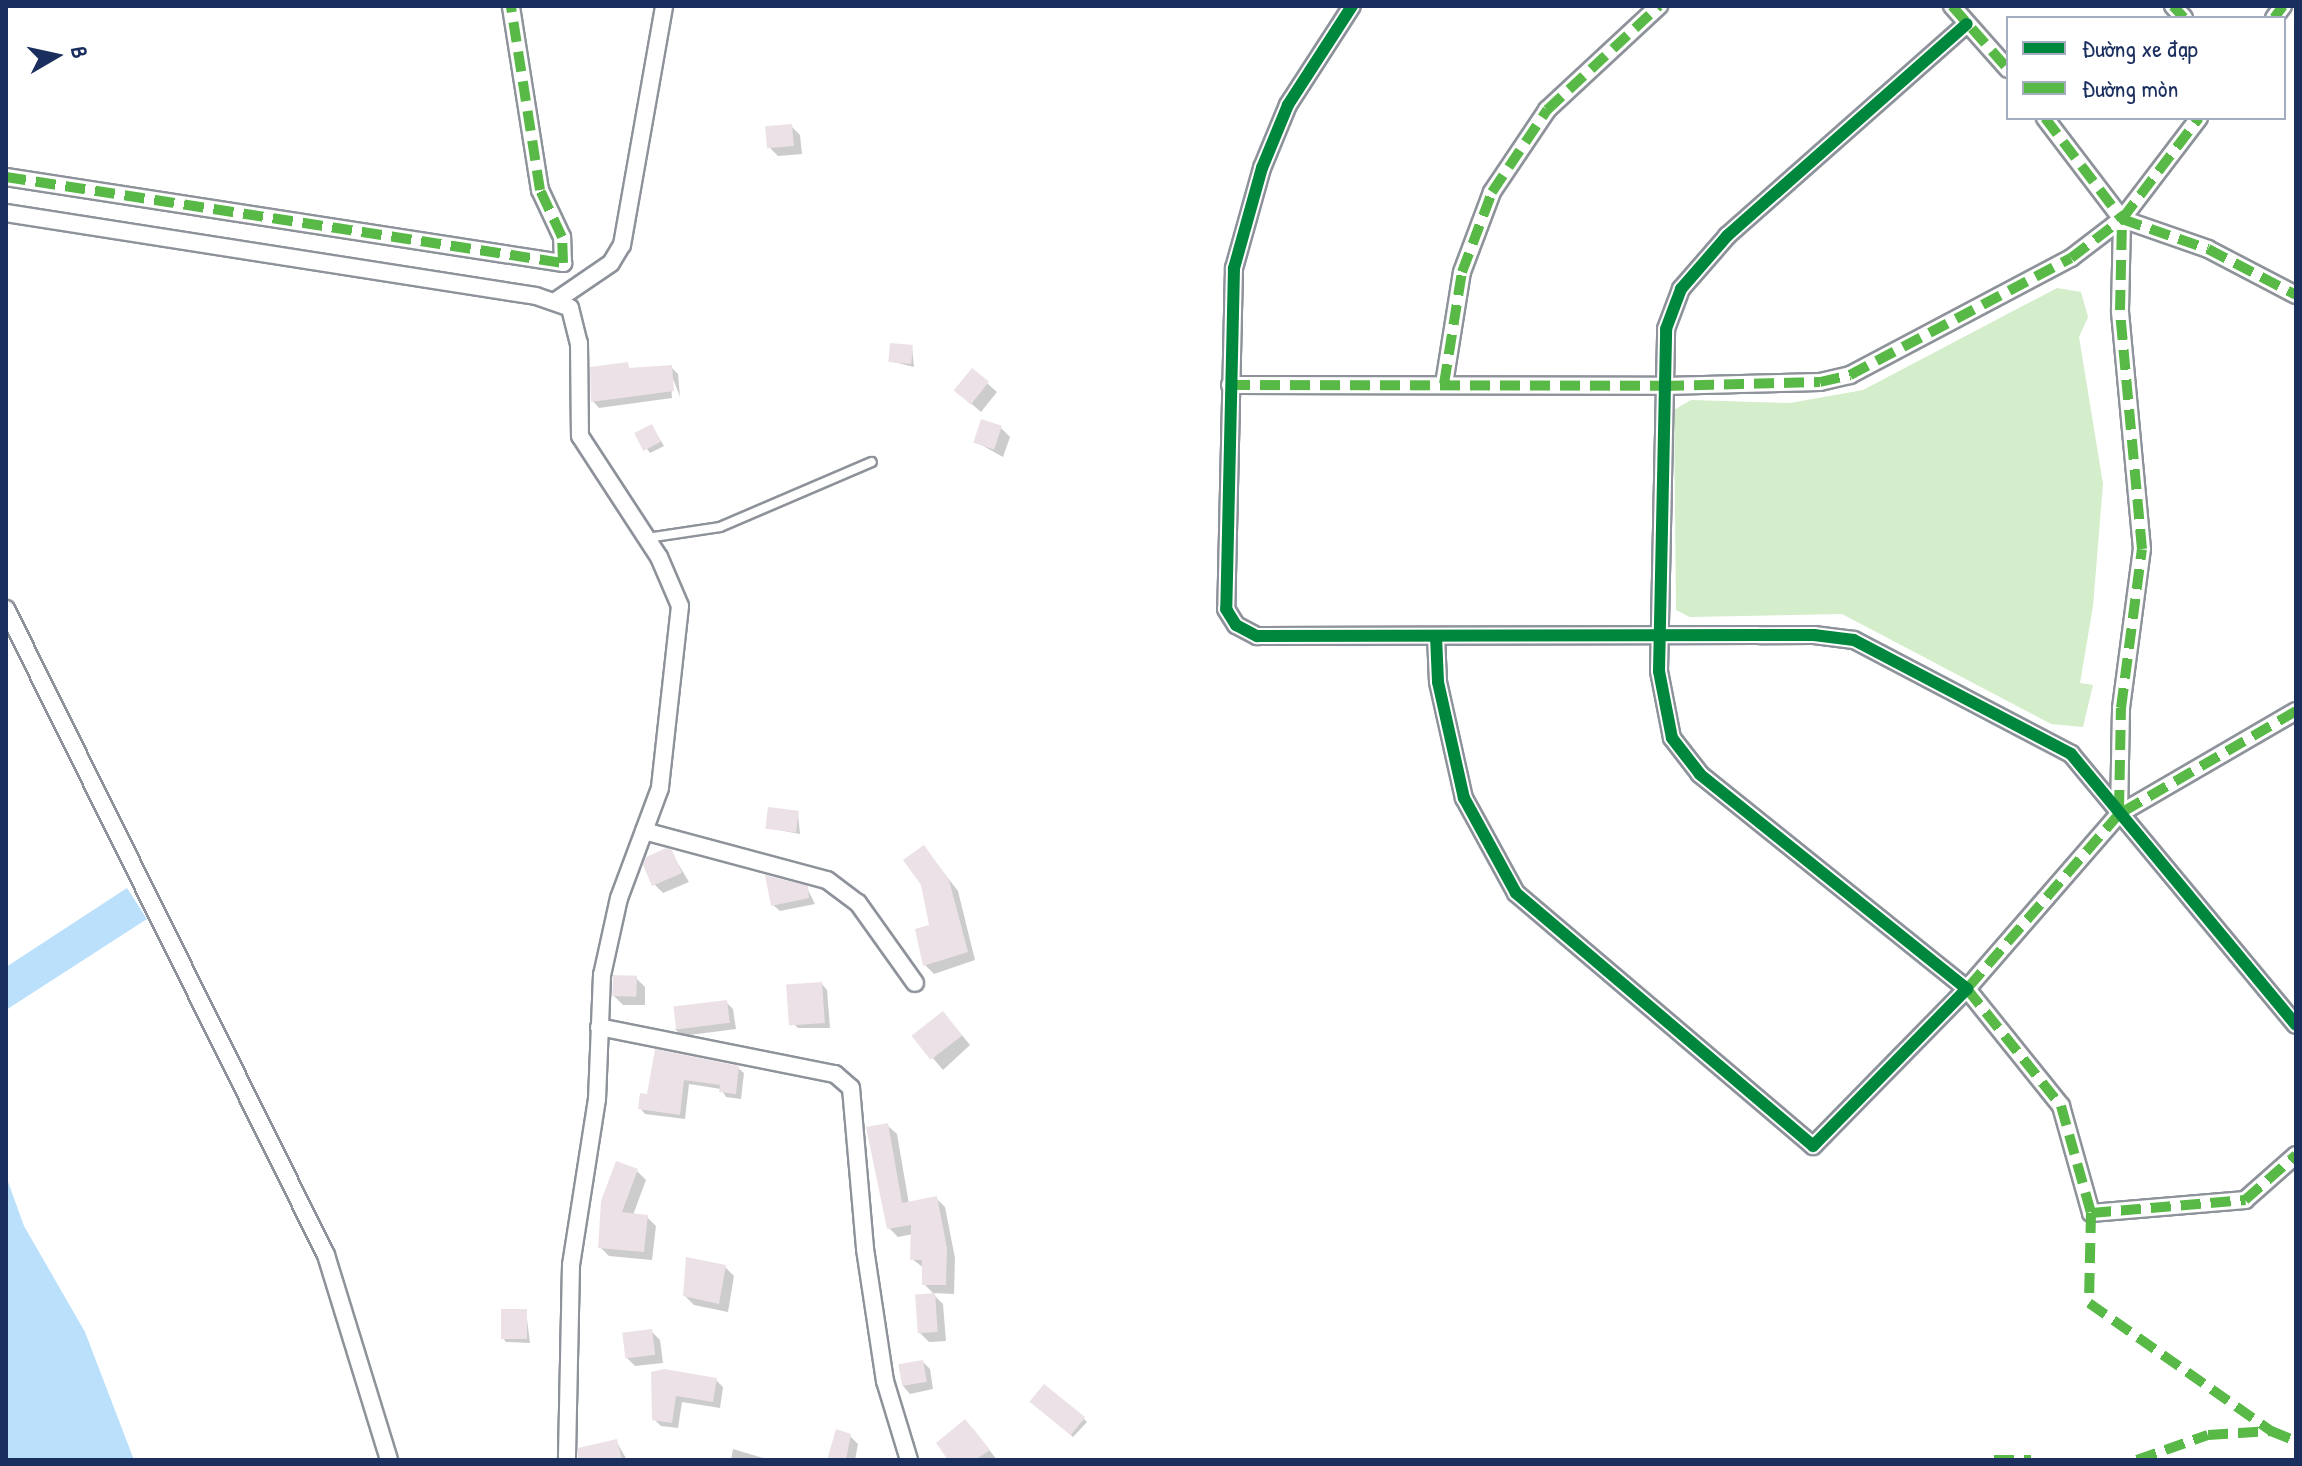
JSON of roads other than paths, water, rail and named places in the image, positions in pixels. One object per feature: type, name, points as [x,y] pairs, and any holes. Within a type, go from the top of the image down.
[{"type":"street","points":[[6,177],[563,263],[562,237],[540,190],[511,6]]},
{"type":"street","points":[[557,300],[611,263],[622,245],[664,6]]},
{"type":"street","points":[[1352,6],[1288,105],[1262,168],[1234,268],[1226,609],[1236,625],[1257,636],[1814,635],[1854,640],[2071,754],[2296,1025]]},
{"type":"street","points":[[1444,384],[1462,272],[1492,192],[1547,110],[1659,6]]},
{"type":"street","points":[[1952,6],[2006,67]]},
{"type":"street","points":[[1967,24],[1727,236],[1681,289],[1666,329],[1658,636],[1659,671],[1672,738],[1700,774],[1967,989],[2061,1106],[2091,1213],[2245,1200],[2296,1155]]},
{"type":"street","points":[[2047,120],[2122,219],[2208,249],[2296,295]]},
{"type":"street","points":[[1230,385],[1664,386],[1820,382],[1850,375],[2071,258],[2122,219],[2197,120]]},
{"type":"street","points":[[6,213],[557,300],[570,308],[576,320],[580,436],[672,579],[680,606],[660,788],[619,898],[602,975],[597,1099],[571,1265],[567,1460]]},
{"type":"street","points":[[2119,814],[2121,708],[2142,549],[2120,310],[2122,219]]},
{"type":"street","points":[[6,609],[326,1255],[389,1460]]},
{"type":"street","points":[[1436,636],[1438,682],[1464,798],[1516,893],[1813,1146],[1967,989],[2119,814],[2296,711]]},
{"type":"street","points":[[644,831],[827,880],[858,903],[915,983]]},
{"type":"street","points":[[599,1027],[835,1074],[851,1088],[865,1249],[885,1381],[909,1460]]},
{"type":"lane","points":[[646,538],[720,527],[872,462]]},
{"type":"water","points":[[127,888],[147,919],[6,1010],[6,967]]},
{"type":"water","points":[[6,1176],[24,1226],[85,1332],[134,1460],[6,1460]]}]
